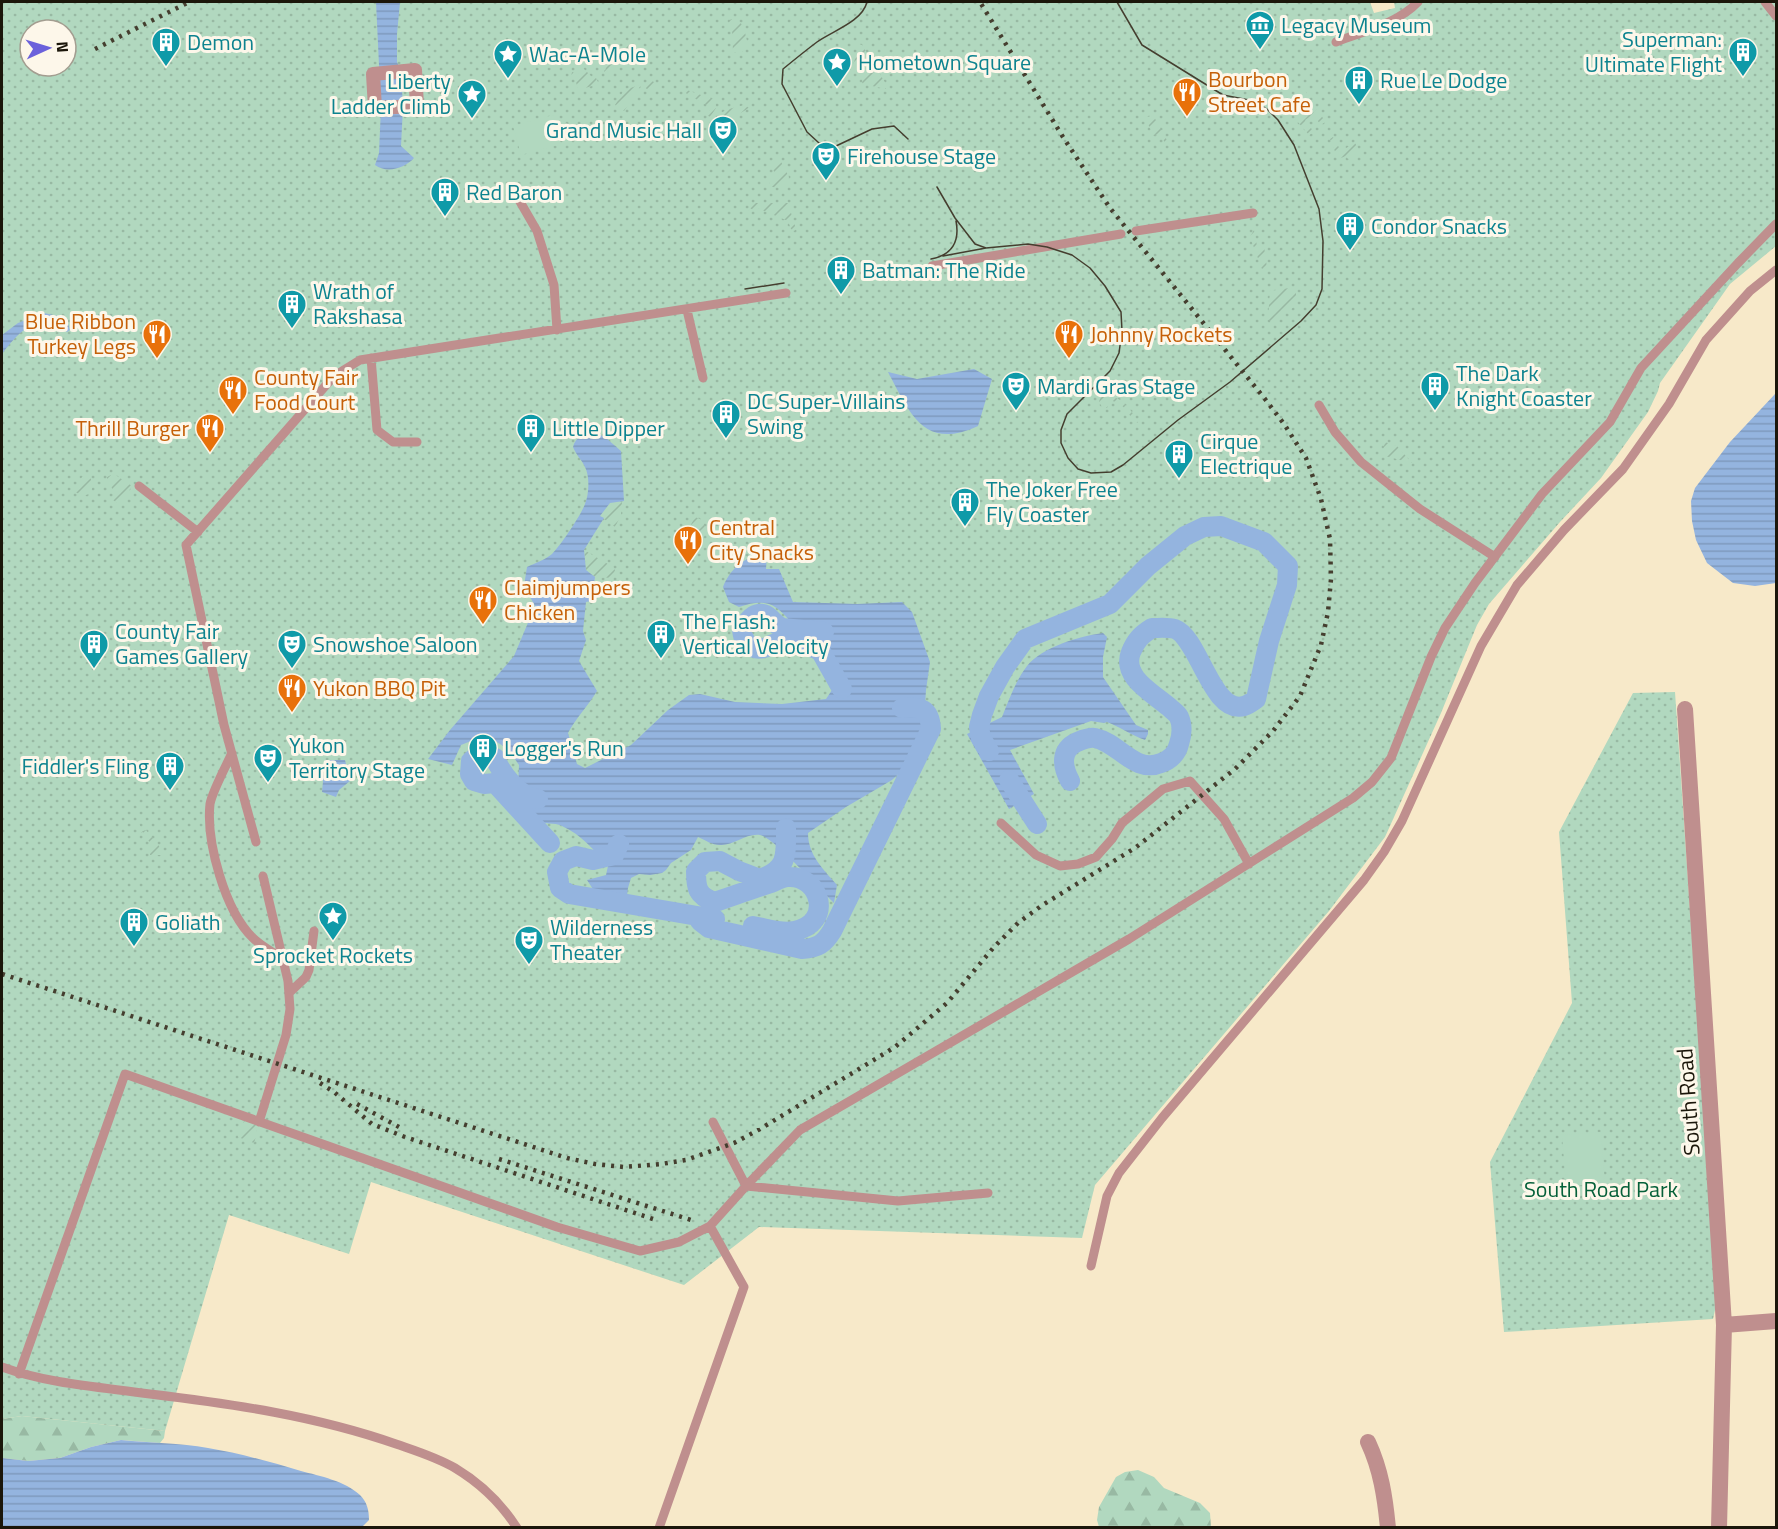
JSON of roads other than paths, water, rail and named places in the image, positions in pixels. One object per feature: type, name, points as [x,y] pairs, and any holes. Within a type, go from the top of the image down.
[{"type":"street","name":"South Road","points":[[1686,709],[1725,1325],[1719,1527]]},
{"type":"street","points":[[1725,1325],[1776,1321]]},
{"type":"street","points":[[1368,1442],[1384,1491],[1388,1527]]},
{"type":"lane","points":[[1336,42],[1394,20],[1410,11],[1418,2]]},
{"type":"lane","points":[[1765,2],[1776,16]]},
{"type":"lane","points":[[515,193],[537,231],[554,285],[557,330]]},
{"type":"lane","points":[[1136,231],[1253,213]]},
{"type":"lane","points":[[19,1374],[125,1074],[557,1227],[640,1251],[679,1242],[710,1226],[800,1130],[1119,945],[1353,798],[1372,782],[1391,758],[1431,657],[1445,628],[1475,583],[1542,494],[1610,422],[1641,368],[1776,224]]},
{"type":"lane","points":[[932,266],[1121,234]]},
{"type":"lane","points":[[1091,1266],[1107,1196],[1119,1173],[1162,1118],[1364,880],[1384,852],[1402,821],[1481,646],[1517,585],[1564,530],[1623,469],[1668,404],[1706,340],[1750,291],[1776,270]]},
{"type":"lane","points":[[256,842],[222,714],[186,545],[334,376],[360,360],[786,293]]},
{"type":"lane","points":[[687,310],[703,378]]},
{"type":"lane","points":[[371,358],[377,430],[393,441],[417,442]]},
{"type":"lane","points":[[1318,405],[1335,432],[1361,462],[1420,509],[1495,557]]},
{"type":"lane","points":[[139,486],[198,532]]},
{"type":"lane","points":[[232,753],[210,802],[211,837],[217,868],[232,910],[252,937],[283,959]]},
{"type":"lane","points":[[1001,823],[1036,855],[1060,866],[1078,864],[1096,857],[1122,823],[1163,789],[1190,781],[1224,819],[1249,864]]},
{"type":"lane","points":[[259,1122],[286,1035],[290,1009],[283,959],[263,876]]},
{"type":"lane","points":[[289,993],[306,977],[309,970],[314,931]]},
{"type":"lane","points":[[713,1122],[746,1186]]},
{"type":"lane","points":[[746,1186],[898,1201],[988,1193]]},
{"type":"lane","points":[[658,1527],[744,1287],[710,1226]]},
{"type":"lane","points":[[2,1367],[46,1381],[235,1405],[337,1426],[383,1439],[431,1456],[455,1468],[480,1485],[505,1510],[517,1527]]},
{"type":"water","points":[[376,2],[400,2],[397,62],[401,71],[403,107],[401,146],[414,158],[406,165],[390,169],[375,165],[379,153],[381,107]]},
{"type":"water","points":[[44,313],[67,321],[70,330],[67,332],[47,323],[30,326],[15,338],[2,354],[2,335],[18,323]]},
{"type":"water","points":[[974,369],[992,379],[978,426],[960,433],[944,434],[932,431],[921,424],[904,402],[888,372],[917,379]]},
{"type":"water","points":[[1776,393],[1776,583],[1755,586],[1733,583],[1707,563],[1696,540],[1691,501],[1695,488],[1730,442]]},
{"type":"water","points":[[593,431],[606,438],[621,451],[624,501],[610,503],[600,516],[604,518],[584,550],[586,570],[595,577],[591,601],[586,602],[583,631],[586,640],[579,661],[597,691],[568,733],[577,764],[585,768],[631,745],[668,710],[689,695],[700,694],[735,702],[782,704],[826,699],[838,681],[834,655],[809,640],[772,605],[753,603],[739,607],[729,602],[723,587],[726,580],[734,569],[752,557],[767,555],[766,569],[779,569],[793,602],[857,604],[902,602],[912,612],[930,662],[922,752],[892,780],[808,833],[813,855],[837,885],[834,903],[775,845],[760,835],[755,835],[725,845],[711,843],[698,837],[691,850],[671,863],[662,873],[639,874],[631,878],[625,911],[604,906],[587,880],[606,875],[608,866],[576,834],[559,825],[539,822],[528,813],[506,784],[518,786],[519,765],[508,749],[492,739],[476,739],[461,745],[452,765],[428,759],[514,656],[535,606],[524,586],[527,567],[552,554],[583,509],[587,495],[588,476],[584,464],[573,447],[578,438]]},
{"type":"water","points":[[1103,633],[1107,637],[1103,657],[1103,677],[1136,725],[1148,730],[1145,740],[1107,722],[1091,721],[1010,750],[1034,794],[1009,809],[967,734],[1002,717],[1019,677],[1027,666],[1042,653],[1062,644]]},
{"type":"water","points":[[325,760],[345,760],[350,781],[339,790],[336,797],[322,792]]},
{"type":"water","points":[[121,1440],[220,1450],[332,1480],[360,1495],[367,1506],[369,1520],[361,1528],[2,1527],[2,1458],[28,1461],[60,1458]]},
{"type":"waterway","points":[[989,751],[981,738],[979,727],[982,715],[989,696],[1005,667],[1025,639],[1110,604],[1148,566],[1185,536],[1204,527],[1221,526],[1264,542],[1288,566],[1287,585],[1269,641],[1256,699],[1244,706],[1233,706],[1214,688],[1184,635],[1175,629],[1152,628],[1139,638],[1133,648],[1129,661],[1130,669],[1140,684],[1179,717],[1182,730],[1177,750],[1164,762],[1152,765],[1143,764],[1104,741],[1095,738],[1086,739],[1071,745],[1065,754],[1065,770],[1070,781]]},
{"type":"waterway","points":[[824,632],[782,628],[766,615],[761,614],[750,618],[742,630],[746,642],[755,648],[784,643],[799,644],[820,650],[842,689]]},
{"type":"waterway","points":[[700,921],[709,928],[802,949],[812,948],[826,939],[931,729],[929,717],[923,710],[902,708]]},
{"type":"waterway","points":[[538,799],[531,798],[518,790],[506,777],[495,758],[482,755],[471,761],[470,774],[474,781],[484,784],[495,783],[550,843]]},
{"type":"waterway","points":[[1009,780],[1037,824]]},
{"type":"waterway","points":[[753,926],[784,932],[807,927],[815,919],[818,910],[815,891],[799,878],[786,877],[715,902],[704,897],[699,891],[696,871],[705,862],[720,861],[760,879],[769,875],[781,866],[785,854],[786,828]]},
{"type":"waterway","points":[[619,844],[614,855],[593,860],[576,856],[563,861],[557,872],[560,888],[569,894],[715,919]]},
{"type":"tram line","points":[[867,2],[853,21],[817,42],[783,69],[782,84],[807,132],[819,143],[836,146],[872,129],[894,126],[908,139]]},
{"type":"tram line","points":[[937,187],[955,218],[975,244],[986,248],[1028,244],[1072,255],[1090,268],[1105,286],[1121,312],[1122,331],[1119,353],[1110,371],[1067,414],[1061,430],[1061,443],[1068,458],[1078,469],[1091,473],[1111,472],[1123,465],[1178,420],[1230,382],[1301,321],[1316,305],[1322,289],[1323,241],[1319,209],[1294,145],[1278,120],[1268,110],[1254,101],[1223,95],[1142,45],[1117,2]]},
{"type":"tram line","points":[[931,259],[944,254],[953,246],[957,235],[956,221]]},
{"type":"tram line","points":[[943,256],[986,248]]},
{"type":"tram line","points":[[745,289],[784,283]]},
{"type":"railway","points":[[95,49],[189,2]]},
{"type":"railway","points":[[2,974],[567,1158],[624,1167],[686,1160],[734,1143],[760,1129],[895,1047],[947,1003],[994,947],[1018,923],[1041,906],[1135,848],[1235,769],[1273,731],[1300,696],[1321,645],[1328,612],[1331,579],[1330,539],[1321,499],[1306,458],[1284,424],[1110,208],[1063,137],[980,2]]},
{"type":"railway","points":[[320,1083],[372,1124],[653,1219]]},
{"type":"railway","points":[[357,1104],[399,1127]]},
{"type":"railway","points":[[499,1159],[691,1220]]},
{"type":"place","name":"Legacy Museum","points":[[1260,50]]},
{"type":"place","name":"Demon","points":[[166,68]]},
{"type":"place","name":"Superman: Ultimate Flight","points":[[1743,78]]},
{"type":"place","name":"Wac-A-Mole","points":[[508,80]]},
{"type":"place","name":"Hometown Square","points":[[837,88]]},
{"type":"place","name":"Rue Le Dodge","points":[[1359,106]]},
{"type":"place","name":"Bourbon Street Cafe","points":[[1187,118]]},
{"type":"place","name":"Liberty Ladder Climb","points":[[472,120]]},
{"type":"place","name":"Grand Music Hall","points":[[723,156]]},
{"type":"place","name":"Firehouse Stage","points":[[826,182]]},
{"type":"place","name":"Red Baron","points":[[445,218]]},
{"type":"place","name":"Condor Snacks","points":[[1350,252]]},
{"type":"place","name":"Batman: The Ride","points":[[841,296]]},
{"type":"place","name":"Wrath of Rakshasa","points":[[292,330]]},
{"type":"place","name":"Blue Ribbon Turkey Legs","points":[[157,360]]},
{"type":"place","name":"Johnny Rockets","points":[[1069,360]]},
{"type":"place","name":"Mardi Gras Stage","points":[[1016,412]]},
{"type":"place","name":"The Dark Knight Coaster","points":[[1435,412]]},
{"type":"place","name":"County Fair Food Court","points":[[233,416]]},
{"type":"place","name":"DC Super-Villains Swing","points":[[726,440]]},
{"type":"place","name":"Thrill Burger","points":[[210,454]]},
{"type":"place","name":"Little Dipper","points":[[531,454]]},
{"type":"place","name":"Cirque Electrique","points":[[1179,480]]},
{"type":"place","name":"The Joker Free Fly Coaster","points":[[965,528]]},
{"type":"place","name":"Central City Snacks","points":[[688,566]]},
{"type":"place","name":"Claimjumpers Chicken","points":[[483,626]]},
{"type":"place","name":"The Flash: Vertical Velocity","points":[[661,660]]},
{"type":"place","name":"County Fair Games Gallery","points":[[94,670]]},
{"type":"place","name":"Snowshoe Saloon","points":[[292,670]]},
{"type":"place","name":"Yukon BBQ Pit","points":[[292,714]]},
{"type":"place","name":"Logger's Run","points":[[483,774]]},
{"type":"place","name":"Yukon Territory Stage","points":[[268,784]]},
{"type":"place","name":"Fiddler's Fling","points":[[170,792]]},
{"type":"place","name":"Sprocket Rockets","points":[[333,942]]},
{"type":"place","name":"Goliath","points":[[134,948]]},
{"type":"place","name":"Wilderness Theater","points":[[529,966]]},
{"type":"park label","name":"South Road Park","points":[[1601,1189]]}]
